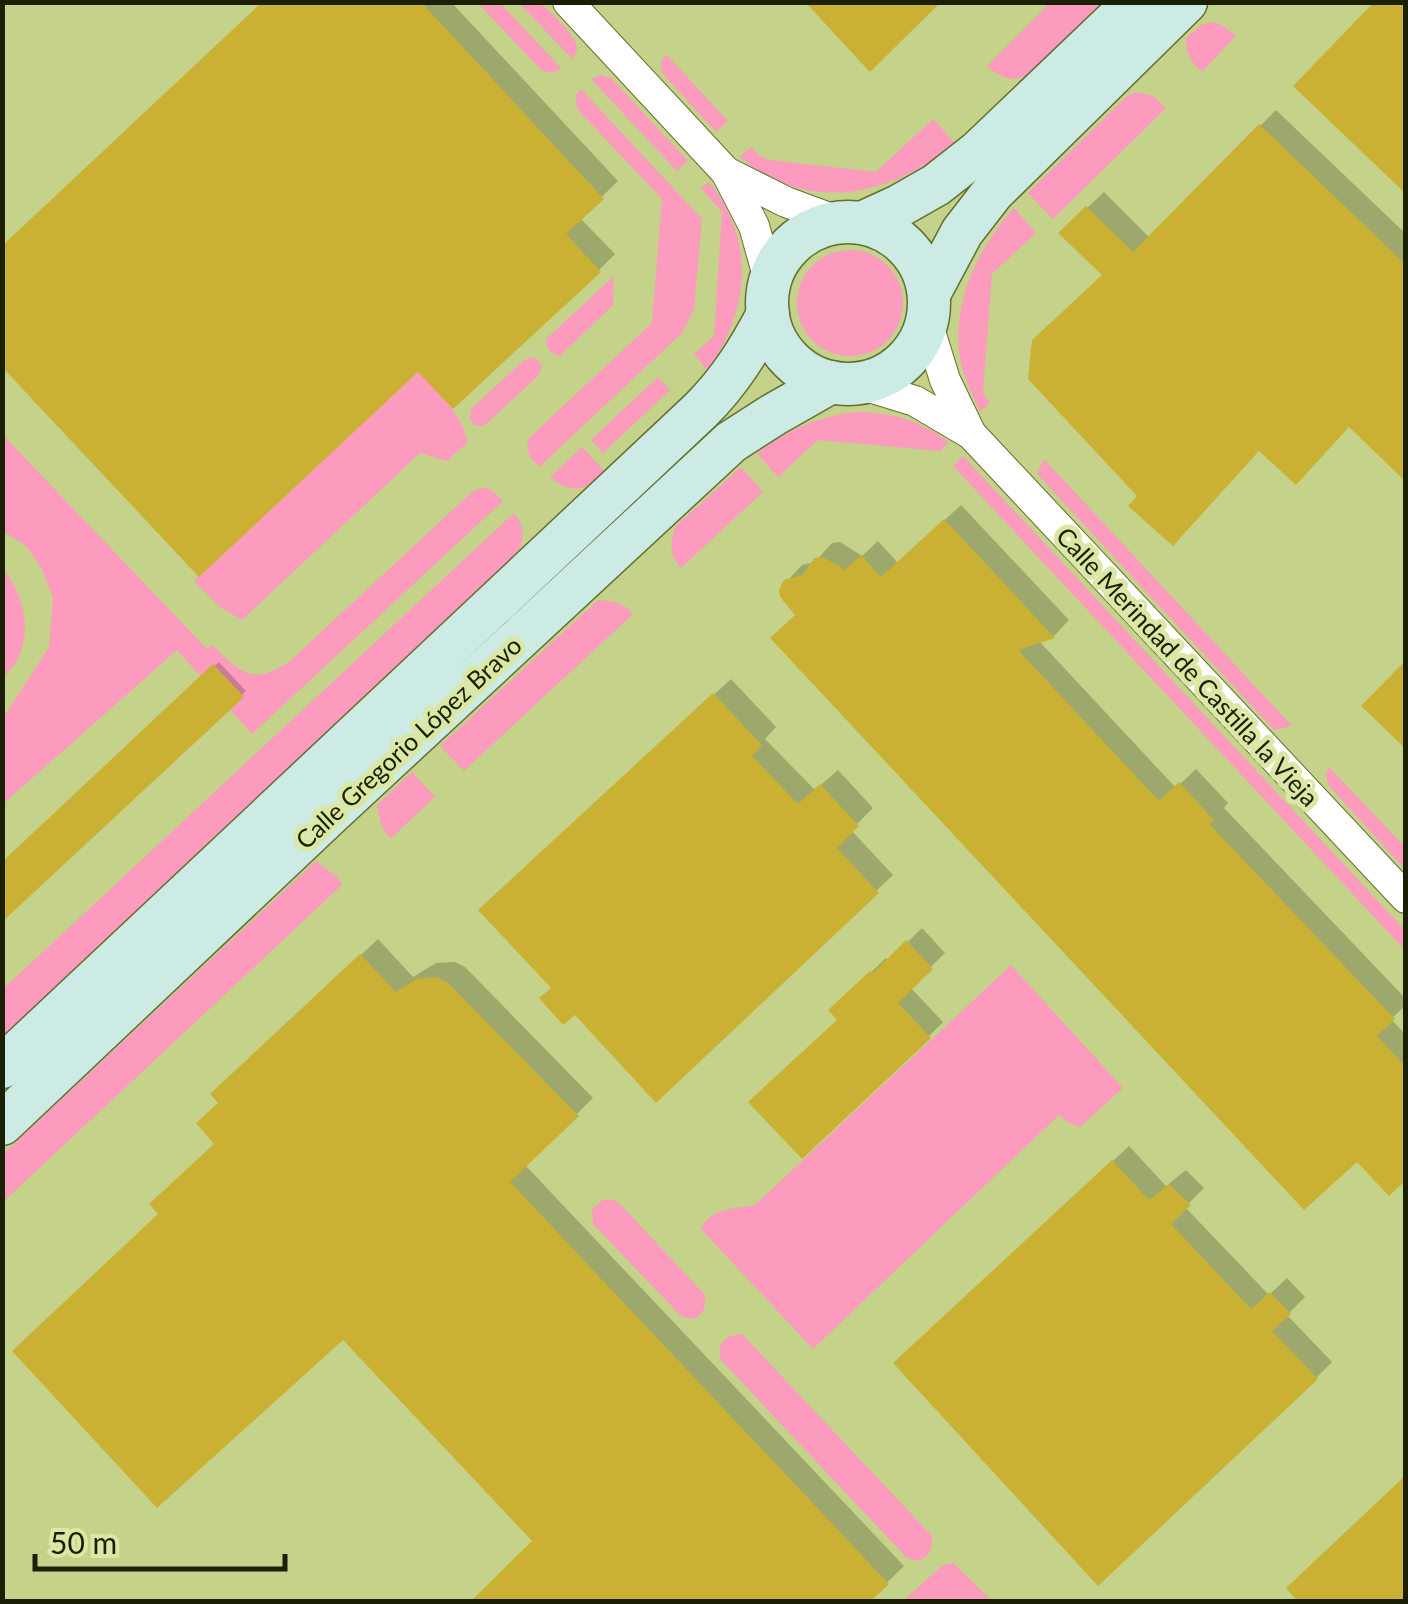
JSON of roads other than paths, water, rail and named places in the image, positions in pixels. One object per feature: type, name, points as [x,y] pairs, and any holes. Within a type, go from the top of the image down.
[{"type":"main road","points":[[1134,2],[978,152],[936,185],[899,206],[851,222],[821,226],[788,248],[777,264],[769,298],[772,330],[789,358],[816,377],[844,383],[876,379],[909,357],[920,341],[928,308],[952,248],[976,212],[1186,2]]},
{"type":"main road","points":[[851,222],[879,227],[908,247],[926,276],[928,308]]},
{"type":"main road","name":"Calle Gregorio López Bravo","points":[[2,1066],[701,410],[741,363],[769,298]]},
{"type":"main road","name":"Calle Gregorio López Bravo","points":[[2,1124],[731,442],[773,415],[844,383]]},
{"type":"street","points":[[568,2],[726,172],[754,226],[769,298]]},
{"type":"street","points":[[726,172],[786,202],[851,222]]},
{"type":"street","name":"Calle Merindad de Castilla la Vieja","points":[[928,308],[946,380],[970,434]]},
{"type":"street","name":"Calle Merindad de Castilla la Vieja","points":[[844,383],[915,401],[970,434],[1406,898]]}]
